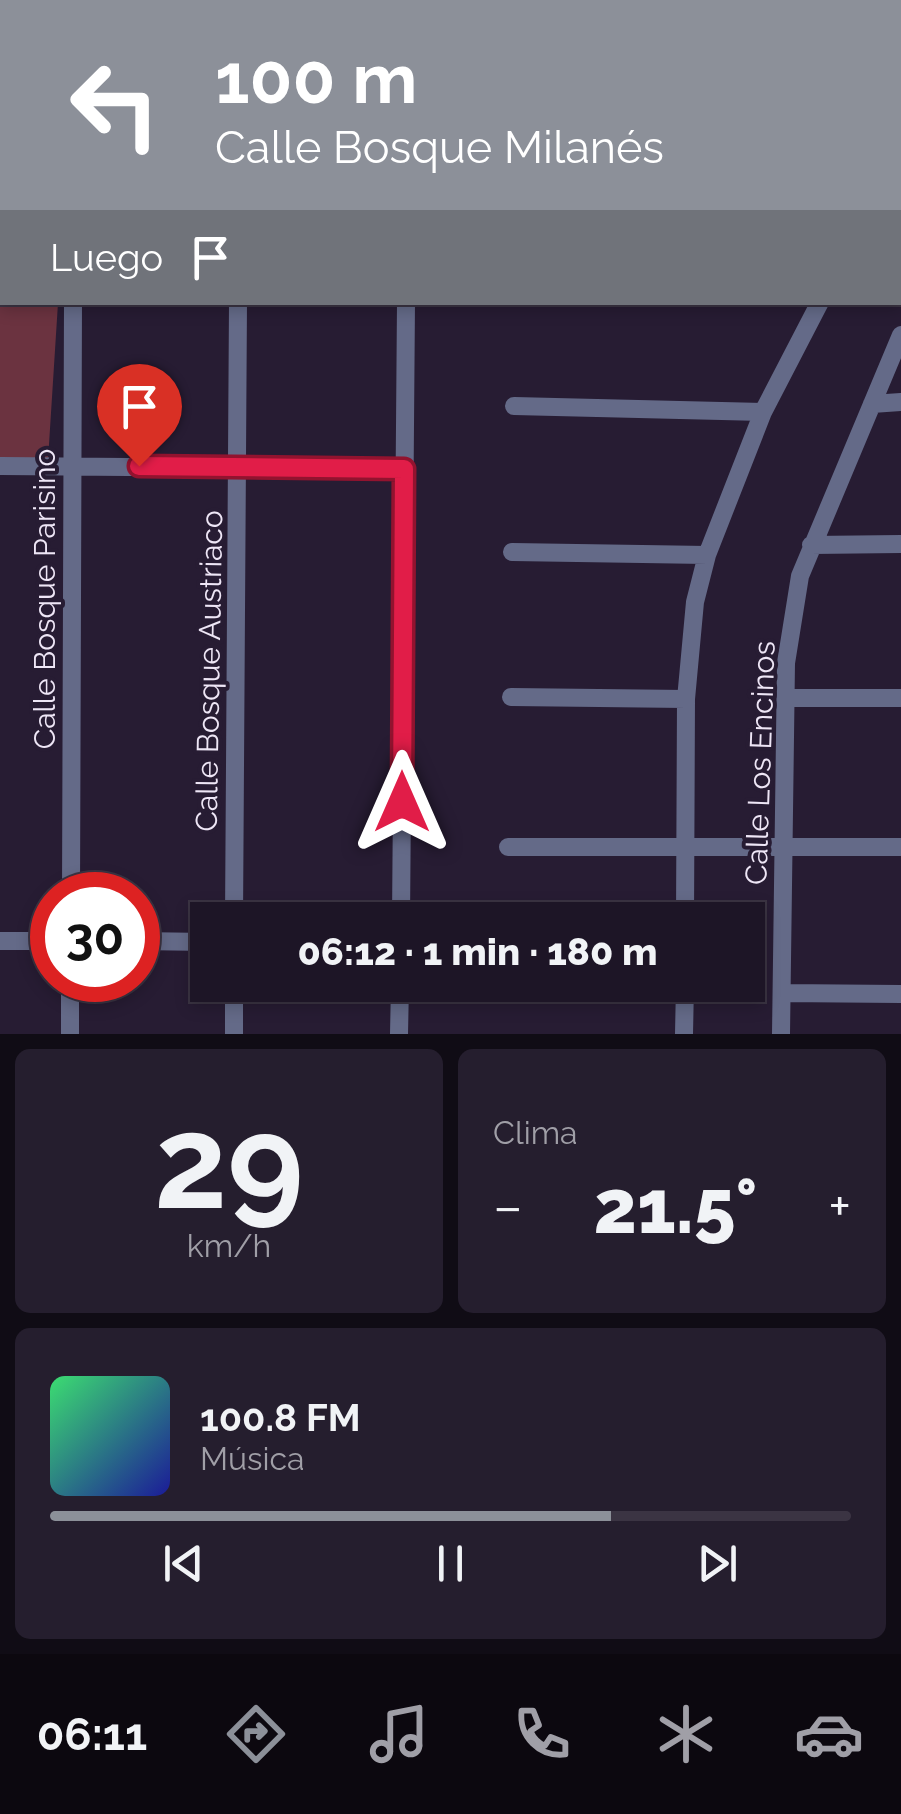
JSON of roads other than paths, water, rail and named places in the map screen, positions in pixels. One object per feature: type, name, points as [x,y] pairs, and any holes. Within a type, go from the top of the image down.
[{"type":"street","name":"Calle Bosque Parisino","points":[[70,872],[72,305]]},
{"type":"street","name":"Calle Bosque Austriaco","points":[[234,902],[238,305]]},
{"type":"street","points":[[402,902],[406,305]]},
{"type":"street","points":[[685,902],[686,699],[695,602],[707,556],[763,412],[818,305]]},
{"type":"street","name":"Calle Los Encinos","points":[[782,1034],[786,662],[794,611],[811,545],[901,335]]},
{"type":"street","points":[[872,404],[901,402]]},
{"type":"street","points":[[514,406],[763,412]]},
{"type":"street","points":[[0,466],[404,469]]},
{"type":"street","points":[[811,545],[901,544]]},
{"type":"street","points":[[512,552],[707,556]]},
{"type":"street","points":[[511,697],[686,699]]},
{"type":"street","points":[[786,698],[901,698]]},
{"type":"street","points":[[508,848],[901,847]]},
{"type":"street","points":[[0,941],[30,941]]},
{"type":"street","points":[[160,941],[190,942]]},
{"type":"street","points":[[782,993],[901,994]]},
{"type":"street","points":[[70,1002],[70,1034]]},
{"type":"street","points":[[234,1002],[234,1034]]},
{"type":"street","points":[[400,1002],[400,1034]]},
{"type":"street","points":[[684,1034],[685,1002]]}]
